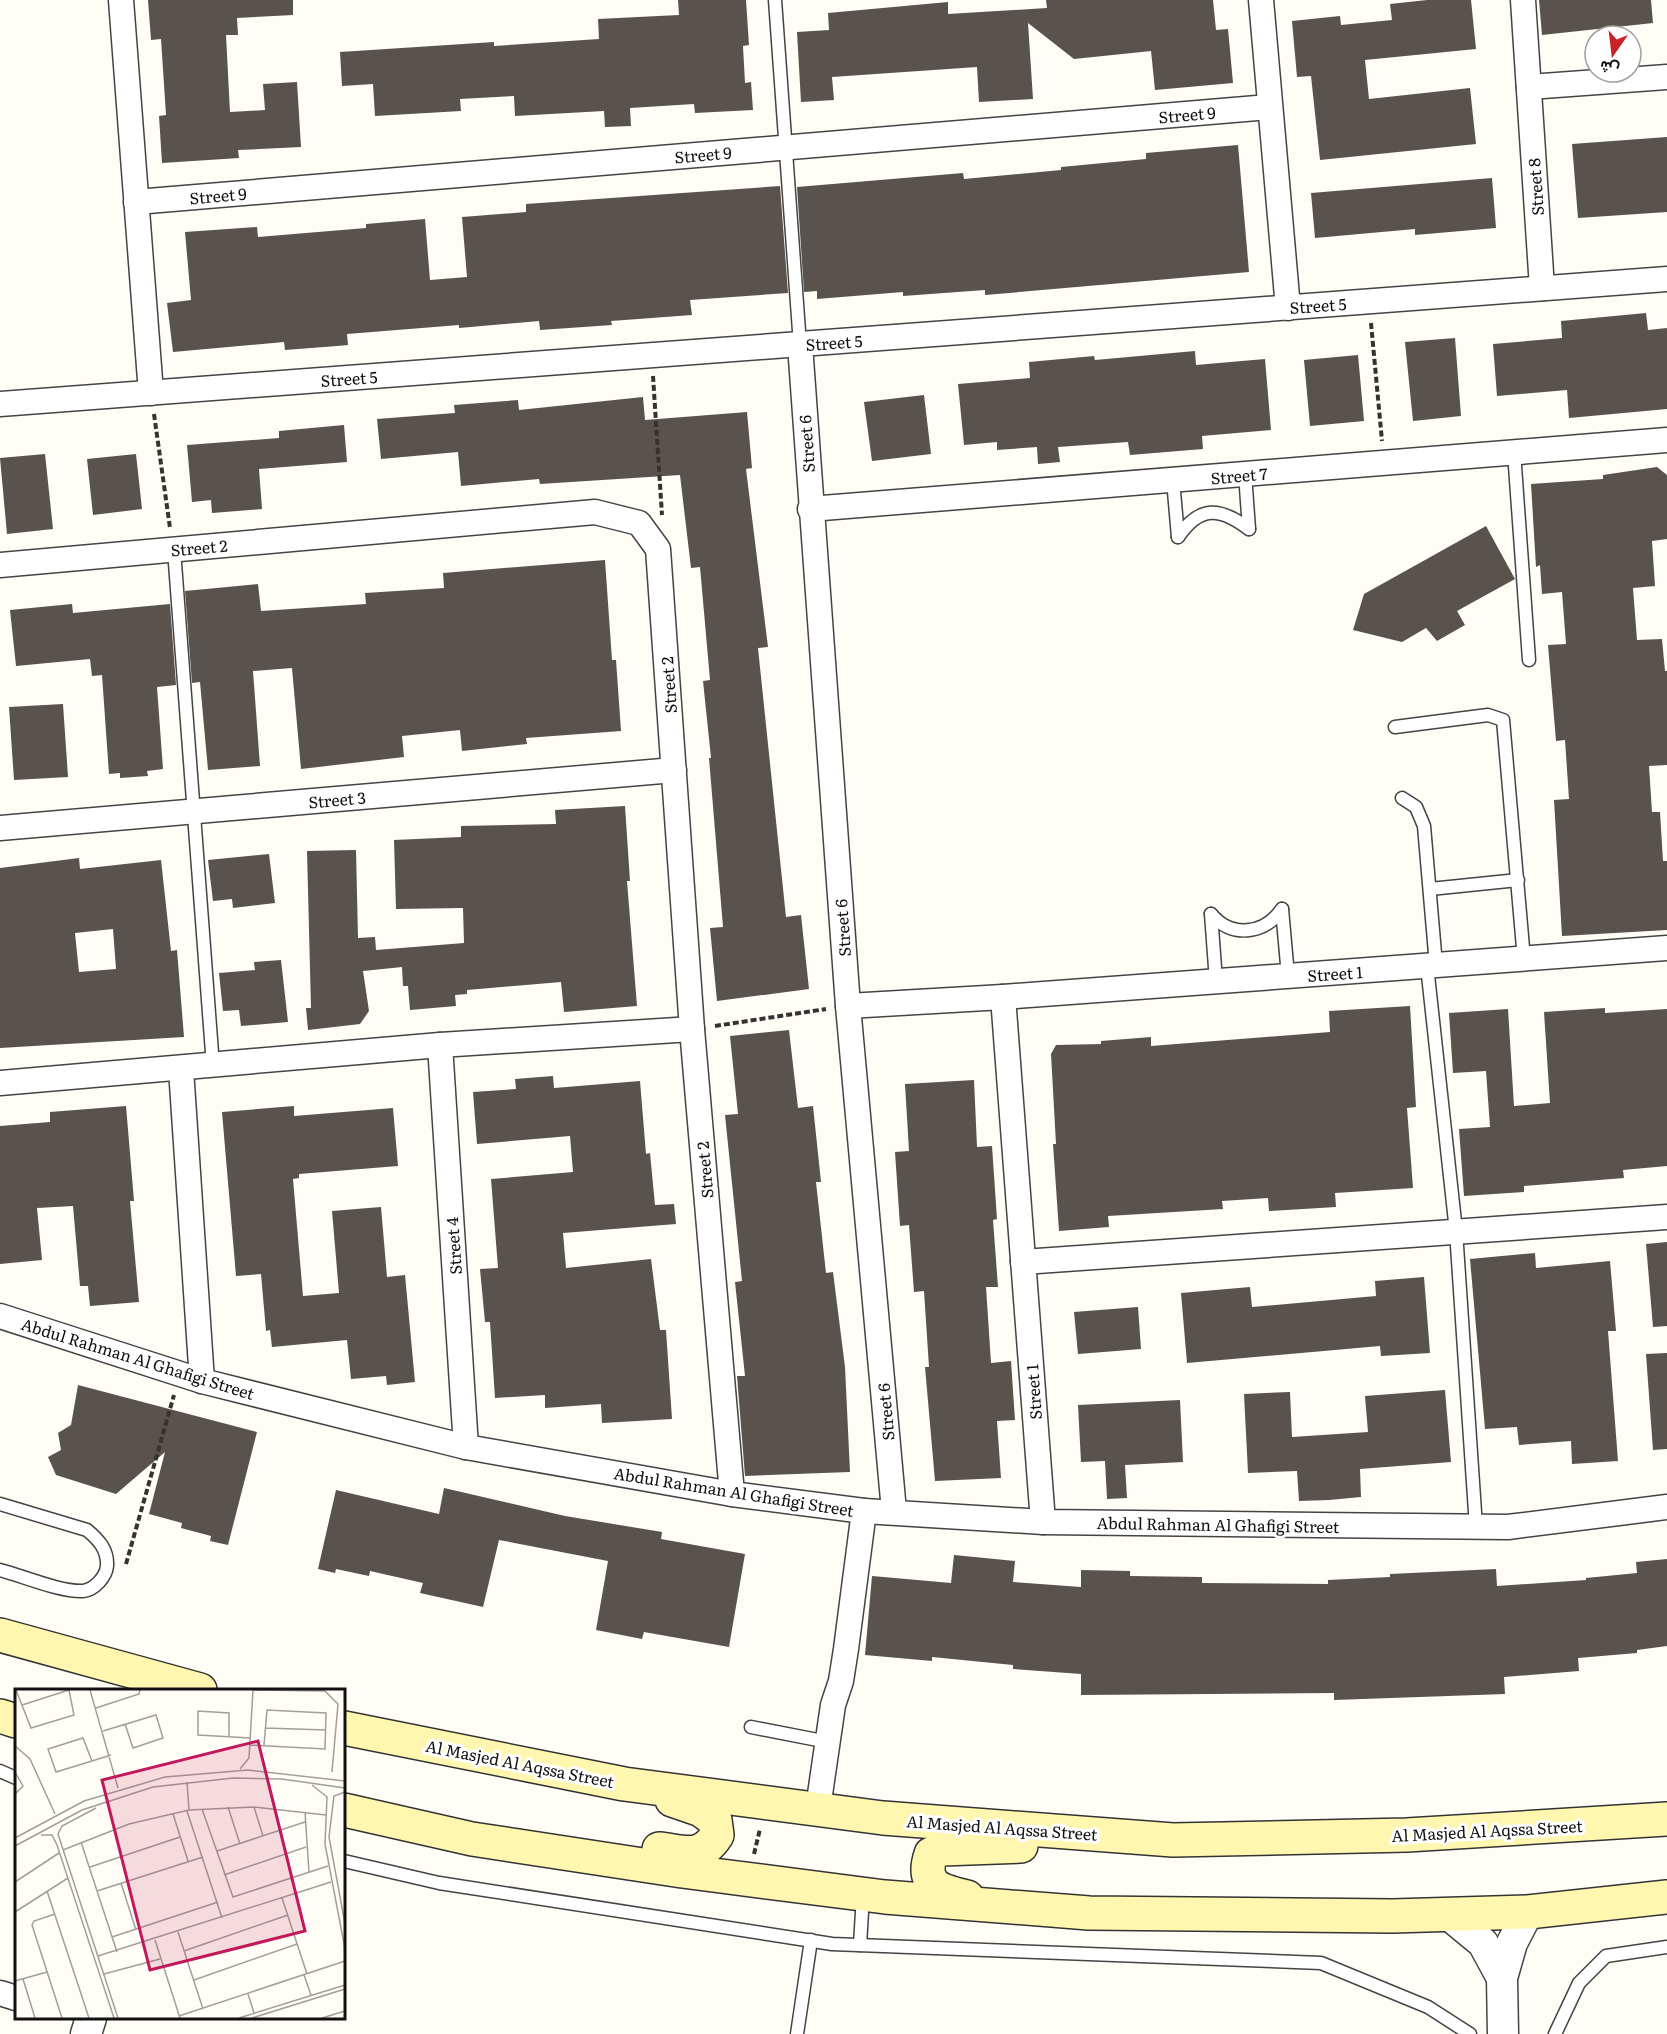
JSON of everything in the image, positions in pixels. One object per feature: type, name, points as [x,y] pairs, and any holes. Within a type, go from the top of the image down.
[{"type":"main road","points":[[0,1635],[196,1689]]},
{"type":"main road","points":[[0,1716],[15,1721]]},
{"type":"main road","name":"Al Masjed Al Aqssa Street","points":[[345,1728],[624,1784],[883,1818],[1173,1839],[1407,1835],[1667,1819]]},
{"type":"main road","points":[[472,1839],[558,1838],[697,1853],[709,1847],[717,1835],[715,1820],[701,1810],[624,1784]]},
{"type":"main road","points":[[345,1810],[472,1839],[749,1880],[863,1894],[1022,1909],[1089,1913],[1449,1915],[1528,1912],[1667,1897]]},
{"type":"main road","points":[[1022,1909],[942,1891],[930,1881],[926,1867],[931,1854],[942,1849],[1173,1839]]},
{"type":"street","points":[[122,0],[151,393]]},
{"type":"street","points":[[1261,0],[1288,308]]},
{"type":"street","name":"Street 8","points":[[1523,0],[1542,288]]},
{"type":"street","points":[[1529,87],[1667,77]]},
{"type":"street","name":"Street 9","points":[[136,202],[1269,107]]},
{"type":"street","name":"Street 5","points":[[0,404],[1667,279]]},
{"type":"street","name":"Street 6","points":[[800,345],[810,509],[848,1006],[894,1511]]},
{"type":"street","name":"Street 7","points":[[810,509],[1667,440]]},
{"type":"street","name":"Street 2","points":[[0,565],[595,512],[639,523],[658,549],[692,1029],[732,1494]]},
{"type":"street","name":"Street 3","points":[[0,828],[674,770]]},
{"type":"street","name":"Street 1","points":[[848,1006],[1004,997],[1667,948]]},
{"type":"street","name":"Street 1","points":[[1004,997],[1043,1522]]},
{"type":"street","points":[[0,1083],[440,1045],[692,1029]]},
{"type":"street","name":"Street 4","points":[[440,1045],[466,1447]]},
{"type":"street","points":[[182,1069],[202,1381]]},
{"type":"street","points":[[1023,1262],[1667,1217]]},
{"type":"street","name":"Abdul Rahman Al Ghafigi Street","points":[[0,1316],[202,1381],[466,1447],[732,1494],[864,1510],[1043,1522],[1508,1527],[1667,1507]]},
{"type":"street","points":[[818,1808],[846,1649],[864,1510]]},
{"type":"street","points":[[1606,1824],[1667,1807]]},
{"type":"street","points":[[1503,2034],[1502,1978],[1512,1943],[1528,1912]]},
{"type":"street","points":[[1449,1915],[1483,1943],[1502,1978]]},
{"type":"street","points":[[0,1993],[15,1998]]},
{"type":"lane","points":[[775,0],[800,345]]},
{"type":"lane","points":[[1514,452],[1529,660]]},
{"type":"lane","points":[[1173,480],[1178,537],[1191,520],[1207,513],[1223,512],[1249,529],[1245,474]]},
{"type":"lane","points":[[174,550],[213,1066]]},
{"type":"lane","points":[[1395,727],[1488,715],[1503,720],[1524,959]]},
{"type":"lane","points":[[1402,798],[1416,807],[1420,814],[1430,889],[1431,965],[1456,1232],[1476,1527]]},
{"type":"lane","points":[[1430,889],[1518,880]]},
{"type":"lane","points":[[1216,981],[1211,914],[1219,924],[1241,931],[1262,928],[1274,920],[1282,909],[1288,976]]},
{"type":"lane","points":[[0,1504],[87,1530],[99,1540],[106,1553],[107,1568],[98,1585],[84,1591],[0,1570]]},
{"type":"lane","points":[[751,1727],[828,1742]]},
{"type":"lane","points":[[0,1771],[15,1778]]},
{"type":"lane","points":[[345,1861],[439,1883],[811,1940],[860,1945],[1321,1963],[1428,2007],[1470,2034]]},
{"type":"lane","points":[[860,1945],[863,1894]]},
{"type":"lane","points":[[796,2034],[811,1940]]},
{"type":"lane","points":[[1555,2034],[1579,1983],[1606,1956],[1667,1947]]},
{"type":"path","points":[[1369,301],[1384,463]]},
{"type":"path","points":[[651,356],[663,507],[658,549]]},
{"type":"path","points":[[151,393],[174,550]]},
{"type":"path","points":[[692,1029],[848,1006]]},
{"type":"path","points":[[125,1567],[180,1374]]},
{"type":"path","points":[[749,1880],[765,1802]]},
{"type":"building","points":[[148,0],[293,0],[293,15],[237,18],[238,35],[226,35],[230,112],[265,110],[263,84],[297,82],[301,147],[238,150],[239,158],[162,163],[159,116],[166,115],[161,39],[151,40]]},
{"type":"building","points":[[678,0],[746,0],[749,45],[743,46],[745,83],[751,82],[753,110],[695,113],[694,104],[630,108],[631,126],[605,127],[604,111],[515,116],[514,96],[460,99],[461,111],[375,116],[373,84],[342,86],[340,52],[494,42],[494,46],[599,39],[598,19],[679,15]]},
{"type":"building","points":[[1046,0],[1213,0],[1216,30],[1228,29],[1233,83],[1155,90],[1151,51],[1074,59],[1028,23],[1033,99],[979,102],[977,67],[832,77],[834,100],[801,102],[797,32],[829,30],[828,13],[948,2],[948,14],[1047,8]]},
{"type":"building","points":[[1427,0],[1471,0],[1476,49],[1365,60],[1369,99],[1470,88],[1476,144],[1320,160],[1311,76],[1297,77],[1292,21],[1340,16],[1341,25],[1392,20],[1390,4]]},
{"type":"building","points":[[1539,0],[1651,0],[1653,23],[1583,24],[1583,31],[1542,35]]},
{"type":"building","points":[[1667,137],[1667,212],[1578,218],[1572,144]]},
{"type":"building","points":[[1238,145],[1249,272],[985,295],[985,290],[903,296],[903,292],[817,299],[817,291],[804,292],[797,187],[963,173],[964,179],[1061,170],[1061,167],[1146,159],[1146,153]]},
{"type":"building","points":[[1492,178],[1496,228],[1415,235],[1415,229],[1315,238],[1311,193]]},
{"type":"building","points":[[780,186],[788,293],[690,300],[692,315],[611,321],[612,325],[540,330],[539,321],[459,328],[459,325],[347,334],[348,345],[285,350],[284,342],[173,352],[167,303],[191,300],[185,232],[257,227],[258,237],[366,228],[366,224],[425,219],[430,280],[467,277],[462,217],[526,212],[526,204]]},
{"type":"building","points":[[1646,313],[1648,330],[1667,328],[1667,409],[1569,418],[1567,390],[1497,396],[1493,344],[1562,338],[1561,321]]},
{"type":"building","points":[[1455,338],[1461,416],[1413,421],[1405,342]]},
{"type":"building","points":[[1195,351],[1196,365],[1265,359],[1271,430],[1202,436],[1203,449],[1130,455],[1128,442],[1058,447],[1060,462],[1038,464],[1037,447],[997,450],[997,442],[964,445],[958,384],[1030,378],[1029,362],[1094,356],[1095,360]]},
{"type":"building","points":[[1358,355],[1364,421],[1310,426],[1304,360]]},
{"type":"building","points":[[924,395],[931,454],[872,461],[864,402]]},
{"type":"building","points":[[643,397],[645,420],[747,412],[752,468],[746,469],[768,647],[758,648],[786,917],[801,915],[809,989],[717,1001],[710,928],[723,927],[703,681],[710,680],[700,567],[691,568],[680,475],[540,484],[539,479],[461,486],[458,452],[381,459],[377,419],[455,413],[454,405],[518,400],[519,410]]},
{"type":"building","points":[[344,425],[347,462],[259,469],[262,509],[212,513],[211,500],[192,502],[187,445],[279,438],[279,431]]},
{"type":"building","points":[[45,454],[53,529],[7,534],[0,458]]},
{"type":"building","points":[[136,454],[142,509],[93,515],[87,459]]},
{"type":"building","points":[[1657,467],[1667,475],[1667,539],[1652,541],[1655,586],[1633,588],[1637,640],[1662,639],[1665,671],[1667,671],[1667,765],[1649,766],[1652,812],[1660,812],[1663,861],[1667,861],[1667,930],[1562,936],[1554,800],[1569,799],[1565,740],[1556,741],[1548,645],[1566,644],[1562,592],[1542,594],[1540,565],[1536,567],[1531,484],[1603,479],[1603,475]]},
{"type":"building","points":[[1486,526],[1515,579],[1457,611],[1465,625],[1437,641],[1426,628],[1402,642],[1353,630],[1364,594]]},
{"type":"building","points":[[605,560],[612,660],[616,660],[621,731],[526,738],[527,744],[462,751],[460,730],[402,736],[404,757],[301,769],[292,668],[253,671],[260,766],[208,770],[200,682],[192,683],[185,591],[258,584],[261,611],[366,604],[365,593],[444,588],[443,573]]},
{"type":"building","points":[[72,604],[73,613],[170,604],[176,685],[157,687],[163,769],[147,771],[148,776],[120,778],[120,773],[109,774],[102,675],[92,676],[90,659],[16,666],[10,610]]},
{"type":"building","points":[[63,704],[68,777],[14,780],[9,707]]},
{"type":"building","points":[[625,806],[630,881],[627,881],[637,1006],[564,1012],[561,982],[467,990],[467,994],[455,995],[456,1006],[410,1010],[408,986],[403,986],[402,967],[363,971],[369,1011],[360,1024],[308,1030],[306,1008],[311,1008],[307,851],[356,850],[358,938],[375,937],[376,950],[464,943],[463,908],[396,909],[394,840],[461,837],[461,826],[556,824],[555,810]]},
{"type":"building","points":[[269,854],[275,903],[233,908],[232,899],[213,901],[208,860]]},
{"type":"building","points":[[79,858],[80,869],[161,860],[171,951],[177,950],[184,1037],[0,1048],[0,868]],"holes":[[[113,929],[116,969],[79,972],[75,933]]]},
{"type":"building","points":[[281,960],[288,1022],[241,1026],[239,1010],[223,1011],[219,973],[255,970],[254,962]]},
{"type":"building","points":[[1410,1006],[1416,1107],[1407,1108],[1413,1188],[1335,1193],[1336,1207],[1269,1211],[1268,1198],[1222,1201],[1223,1209],[1108,1216],[1109,1227],[1059,1231],[1053,1144],[1056,1144],[1051,1054],[1056,1045],[1101,1044],[1101,1041],[1151,1037],[1151,1046],[1330,1032],[1329,1011]]},
{"type":"building","points":[[1605,1008],[1605,1013],[1667,1009],[1667,1166],[1623,1170],[1624,1178],[1524,1186],[1524,1192],[1464,1196],[1459,1129],[1490,1127],[1486,1071],[1453,1073],[1449,1013],[1508,1009],[1514,1106],[1550,1103],[1544,1012]]},
{"type":"building","points":[[789,1030],[798,1108],[813,1106],[821,1182],[816,1182],[826,1273],[833,1272],[845,1367],[850,1472],[745,1476],[737,1376],[745,1376],[735,1282],[742,1281],[725,1115],[738,1114],[730,1036]]},
{"type":"building","points":[[553,1076],[554,1088],[640,1081],[646,1154],[650,1153],[655,1205],[674,1204],[676,1224],[563,1233],[566,1268],[651,1259],[660,1330],[666,1330],[672,1419],[602,1423],[601,1404],[545,1408],[545,1395],[495,1398],[490,1322],[485,1322],[480,1269],[498,1268],[491,1179],[573,1172],[570,1136],[477,1144],[473,1092],[516,1089],[515,1079]]},
{"type":"building","points":[[974,1080],[977,1147],[992,1146],[997,1219],[993,1220],[998,1287],[986,1287],[991,1363],[1011,1361],[1015,1420],[997,1421],[1001,1478],[935,1481],[925,1367],[929,1367],[924,1291],[914,1292],[909,1225],[900,1226],[895,1152],[909,1151],[905,1084]]},
{"type":"building","points":[[126,1106],[134,1201],[130,1201],[139,1302],[90,1306],[88,1286],[80,1286],[73,1206],[37,1208],[42,1260],[0,1264],[0,1126],[50,1122],[50,1112]]},
{"type":"building","points":[[294,1106],[294,1116],[393,1108],[398,1166],[299,1174],[299,1178],[293,1179],[303,1296],[339,1293],[332,1211],[381,1207],[387,1277],[405,1275],[415,1382],[387,1385],[386,1376],[351,1379],[347,1340],[272,1347],[270,1330],[266,1331],[261,1274],[236,1276],[222,1112]]},
{"type":"building","points":[[1667,1242],[1667,1326],[1653,1327],[1646,1244]]},
{"type":"building","points":[[1535,1253],[1536,1268],[1610,1261],[1616,1331],[1608,1331],[1618,1461],[1572,1464],[1571,1441],[1519,1445],[1517,1427],[1485,1429],[1470,1259]]},
{"type":"building","points":[[1424,1277],[1430,1353],[1381,1356],[1380,1346],[1187,1363],[1181,1293],[1250,1287],[1252,1307],[1376,1296],[1375,1281]]},
{"type":"building","points":[[1138,1307],[1141,1349],[1078,1354],[1074,1312]]},
{"type":"building","points":[[1667,1353],[1667,1449],[1653,1450],[1646,1354]]},
{"type":"building","points":[[78,1385],[257,1432],[228,1545],[210,1541],[211,1536],[181,1528],[182,1523],[149,1514],[165,1452],[116,1494],[56,1475],[48,1457],[61,1450],[58,1433],[71,1425]]},
{"type":"building","points":[[1445,1390],[1451,1462],[1360,1469],[1361,1497],[1329,1500],[1299,1501],[1297,1471],[1248,1473],[1244,1394],[1290,1392],[1292,1437],[1368,1432],[1365,1396]]},
{"type":"building","points":[[1180,1400],[1183,1462],[1125,1465],[1127,1498],[1107,1499],[1105,1461],[1081,1462],[1078,1405]]},
{"type":"building","points":[[444,1488],[565,1516],[662,1532],[661,1539],[745,1554],[729,1647],[644,1632],[642,1639],[596,1630],[608,1561],[499,1540],[483,1607],[420,1593],[423,1583],[370,1571],[369,1576],[336,1569],[335,1573],[318,1569],[336,1490],[439,1514]]},
{"type":"building","points":[[954,1555],[1015,1561],[1013,1582],[1081,1587],[1081,1570],[1130,1571],[1130,1576],[1202,1577],[1202,1583],[1328,1584],[1328,1580],[1390,1577],[1390,1574],[1496,1569],[1497,1586],[1586,1580],[1586,1578],[1637,1573],[1636,1562],[1667,1559],[1667,1646],[1637,1650],[1637,1653],[1578,1658],[1579,1671],[1504,1677],[1505,1694],[1334,1700],[1334,1693],[1081,1695],[1081,1674],[1013,1669],[1013,1665],[932,1657],[932,1661],[865,1655],[872,1576],[951,1583]]}]
